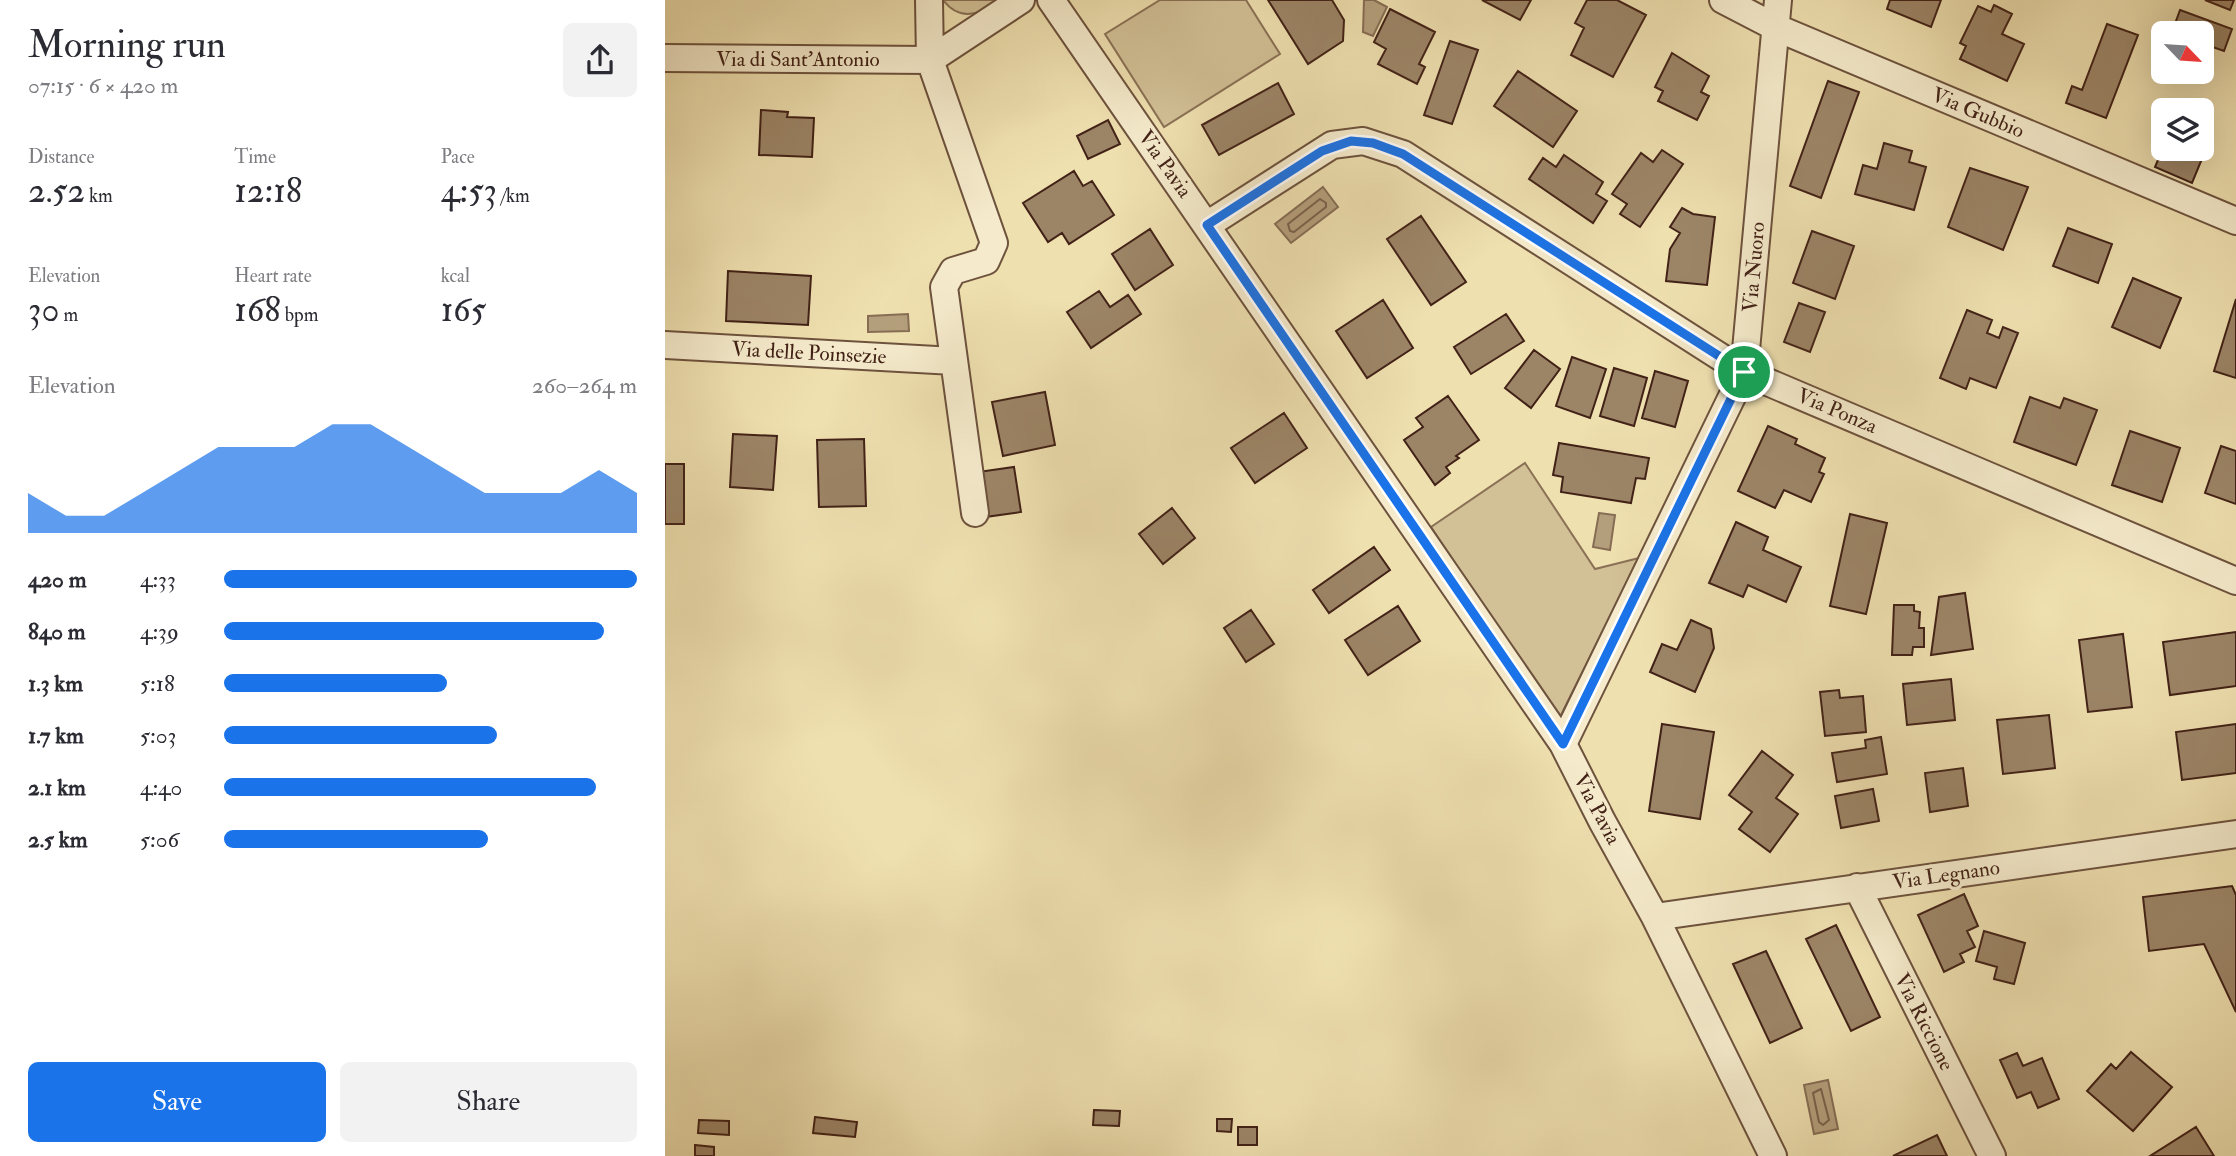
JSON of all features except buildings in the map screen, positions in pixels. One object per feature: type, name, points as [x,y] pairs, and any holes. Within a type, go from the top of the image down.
[{"type":"street","points":[[929,0],[930,60],[994,243],[986,261],[959,268],[946,281],[944,292],[975,513]]},
{"type":"street","points":[[930,60],[1021,0]]},
{"type":"street","name":"Via Pavia","points":[[1051,0],[1563,744],[1655,917],[1773,1156]]},
{"type":"street","name":"Via Gubbio","points":[[1723,0],[1777,28],[2236,221]]},
{"type":"street","name":"Via Nuoro","points":[[1563,744],[1744,372],[1778,0]]},
{"type":"street","name":"Via di Sant'Antonio","points":[[665,58],[930,60]]},
{"type":"street","name":"Via Ponza","points":[[1207,225],[1332,145],[1363,141],[1385,146],[1403,154],[1744,372],[2236,581]]},
{"type":"street","name":"Via delle Poinsezie","points":[[665,345],[954,361]]},
{"type":"street","name":"Via Legnano","points":[[1655,917],[2236,834]]},
{"type":"street","name":"Via Riccione","points":[[1857,887],[1992,1156]]},
{"type":"shaded area","points":[[943,0],[1005,0],[973,14],[965,14],[950,8]]},
{"type":"shaded area","points":[[1160,0],[1246,0],[1280,54],[1164,127],[1105,34]]},
{"type":"shaded area","points":[[1525,463],[1595,569],[1639,558],[1559,719],[1431,527]]},
{"type":"water","points":[[1364,0],[1374,0],[1387,7],[1373,36],[1363,32]]},
{"type":"water","points":[[1323,187],[1338,207],[1291,243],[1275,224]]},
{"type":"water","points":[[908,314],[909,331],[868,332],[868,316]]},
{"type":"water","points":[[1599,513],[1615,515],[1610,550],[1593,547]]},
{"type":"water","points":[[1828,1080],[1838,1129],[1814,1134],[1804,1085]]},
{"type":"route","points":[[1363,141],[1385,146],[1403,154],[1744,372],[1563,744],[1207,225],[1332,145],[1363,141]]}]
